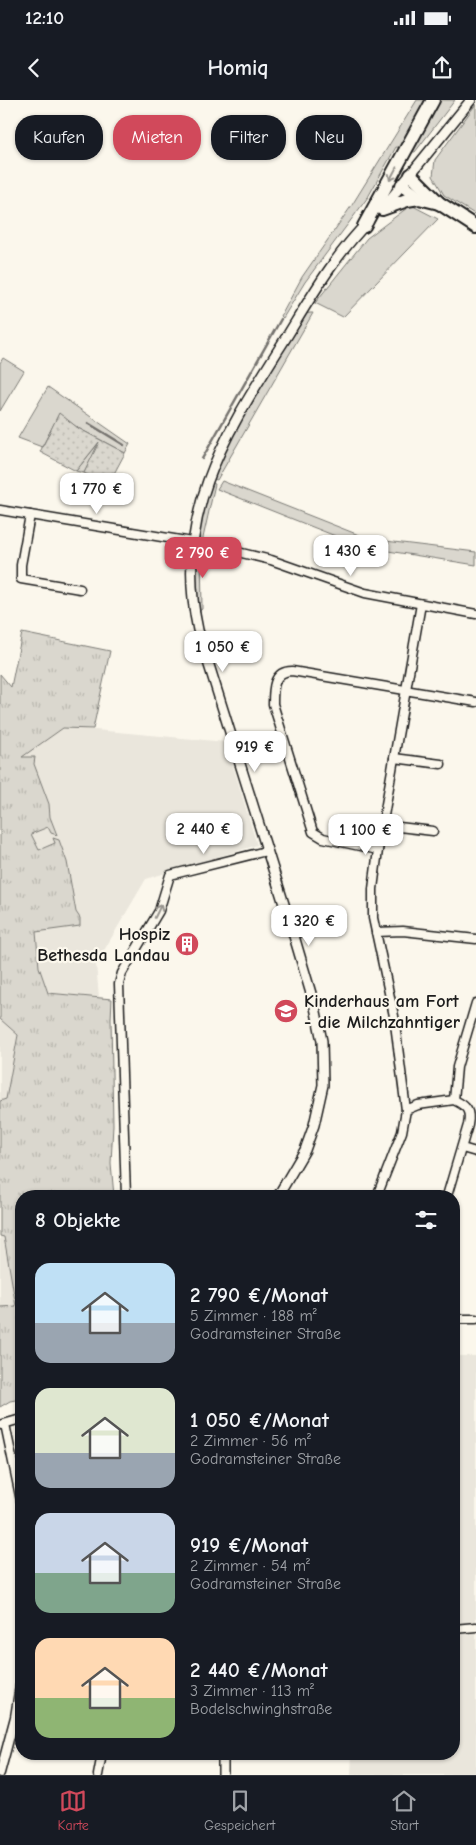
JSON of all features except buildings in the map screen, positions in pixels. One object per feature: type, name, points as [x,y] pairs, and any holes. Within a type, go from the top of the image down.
[{"type":"highway","points":[[364,226],[433,100]]},
{"type":"highway","points":[[411,175],[439,203],[476,227]]},
{"type":"highway","points":[[402,185],[419,198],[439,203]]},
{"type":"highway","points":[[382,210],[407,200],[419,198]]},
{"type":"street","points":[[282,1190],[305,1150],[314,1124],[323,1085],[323,1052],[315,1007],[198,630],[192,586],[192,542],[197,515],[213,464],[244,407],[318,287],[364,226],[382,210],[471,100]]},
{"type":"street","points":[[0,510],[192,542]]},
{"type":"street","points":[[30,515],[20,565],[21,579],[80,589]]},
{"type":"street","points":[[225,549],[271,560],[365,593],[476,614]]},
{"type":"street","points":[[379,1190],[402,1132],[406,1110],[394,1016],[376,932],[373,903],[382,824],[421,604]]},
{"type":"street","points":[[378,850],[323,838],[313,832],[275,713],[273,704],[274,685],[283,672],[292,671],[476,702]]},
{"type":"street","points":[[394,758],[440,764]]},
{"type":"street","points":[[382,824],[434,831]]},
{"type":"street","points":[[126,1190],[119,984],[129,959],[159,911],[170,875],[266,851]]},
{"type":"street","points":[[376,932],[402,931],[476,939]]},
{"type":"street","points":[[454,1100],[457,1067],[476,1003]]},
{"type":"street","points":[[406,1110],[418,1105],[454,1100],[464,1105],[470,1114],[449,1190]]},
{"type":"street","points":[[462,1148],[476,1152]]},
{"type":"street","points":[[460,1319],[476,1320]]},
{"type":"street","points":[[3,1424],[15,1475]]},
{"type":"street","points":[[460,1628],[476,1627]]},
{"type":"street","points":[[0,1773],[15,1718]]},
{"type":"street","points":[[98,1775],[101,1760]]},
{"type":"street","points":[[222,1760],[223,1775]]},
{"type":"shaded area","points":[[63,727],[226,742],[257,845],[146,879],[96,964],[99,997],[48,993],[39,967],[36,931],[0,769]]},
{"type":"shaded area","points":[[0,1019],[18,1035],[6,1099],[0,1101]]},
{"type":"shaded area","points":[[0,1236],[4,1237],[15,1295],[15,1306],[0,1307]]},
{"type":"shaded area","points":[[460,1356],[476,1356],[476,1775],[351,1775],[352,1760],[460,1760]]},
{"type":"green space","points":[[417,100],[429,100],[402,148],[396,147],[368,197],[305,282],[283,318],[281,316],[302,277],[352,205]]},
{"type":"green space","points":[[439,100],[455,100],[415,152],[410,151]]},
{"type":"green space","points":[[476,104],[476,215],[444,195],[433,176],[435,160]]},
{"type":"green space","points":[[411,205],[438,219],[343,317],[315,303],[367,238]]},
{"type":"green space","points":[[313,313],[217,480],[212,478],[256,395],[305,314]]},
{"type":"green space","points":[[3,358],[24,371],[0,411],[0,363]]},
{"type":"green space","points":[[48,387],[130,444],[125,453],[78,428],[59,414],[42,447],[18,438]]},
{"type":"green space","points":[[59,413],[78,428],[125,453],[108,485],[84,473],[99,442],[76,471],[40,452]]},
{"type":"green space","points":[[101,440],[84,473],[76,471]]},
{"type":"green space","points":[[222,481],[369,539],[476,552],[476,565],[363,547],[217,489]]},
{"type":"green space","points":[[210,483],[215,484],[201,547],[202,609],[198,612],[195,577],[196,540]]},
{"type":"green space","points":[[22,633],[110,651],[93,729],[63,728],[22,757],[35,757],[34,764],[49,804],[50,817],[57,835],[51,833],[48,827],[31,834],[39,850],[55,843],[53,838],[59,840],[67,862],[76,912],[80,918],[80,926],[36,932],[39,967],[48,993],[112,999],[113,1125],[111,1163],[113,1190],[15,1190],[15,1300],[4,1237],[0,1236],[0,1101],[6,1099],[18,1035],[0,1019],[0,674],[11,687]]},
{"type":"green space","points":[[15,1306],[15,1400],[0,1407],[0,1307]]},
{"type":"waterway","points":[[202,459],[281,319]]},
{"type":"waterway","points":[[88,423],[124,445]]},
{"type":"place","name":"Hospiz Bethesda Landau","points":[[187,944]]},
{"type":"place","name":"Kinderhaus am Fort - die Milchzahntiger","points":[[286,1011]]}]
